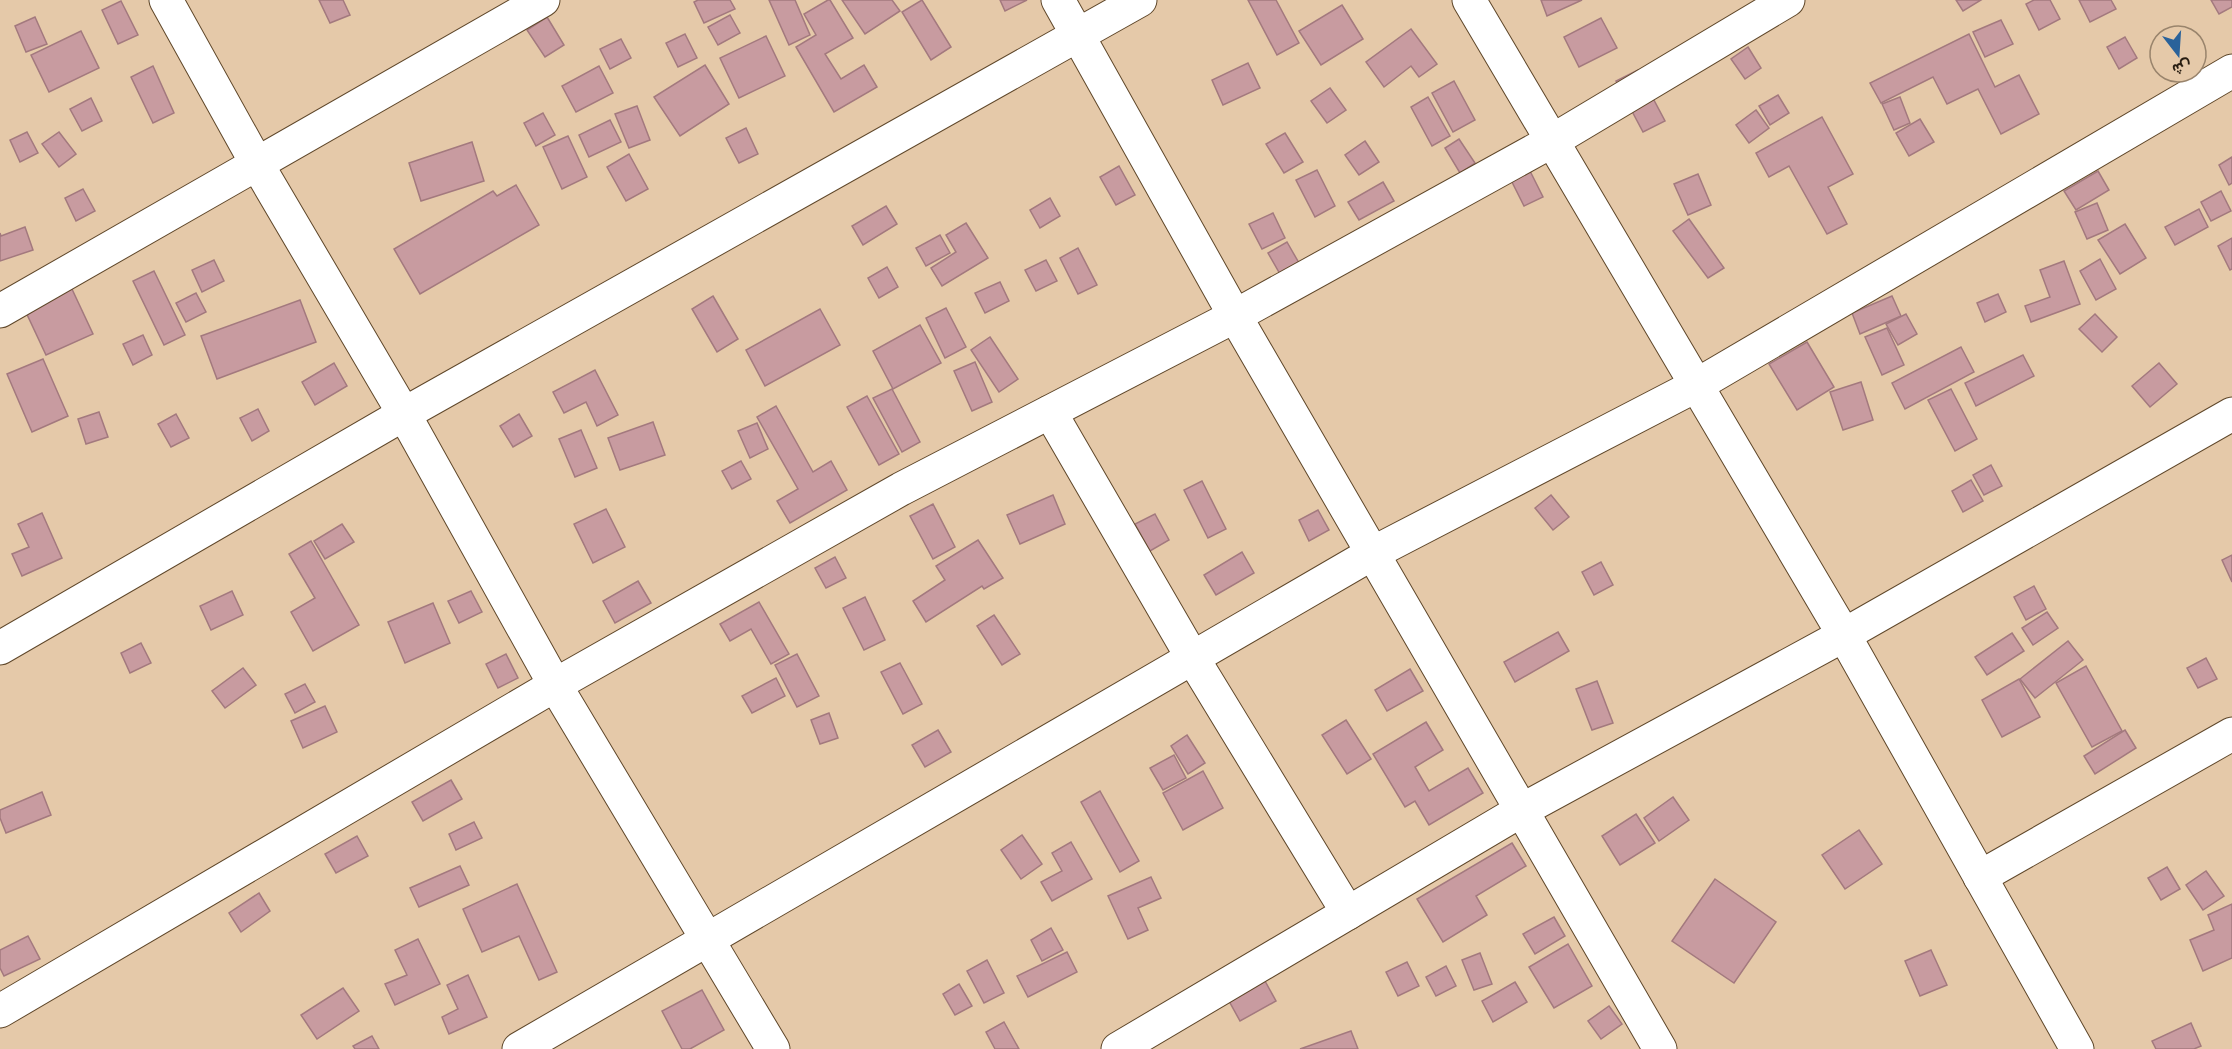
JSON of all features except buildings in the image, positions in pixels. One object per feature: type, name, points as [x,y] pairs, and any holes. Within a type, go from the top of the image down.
[{"type":"street","points":[[166,0],[257,164],[404,414],[555,685],[773,1049]]},
{"type":"street","points":[[0,311],[543,0]]},
{"type":"street","points":[[1058,0],[1235,316],[1660,1049]]},
{"type":"street","points":[[0,648],[404,414],[1080,36],[1140,0]]},
{"type":"street","points":[[1469,0],[1844,635],[2077,1049]]},
{"type":"street","points":[[0,1011],[555,685],[901,489],[1235,316],[1552,141],[1788,0]]},
{"type":"street","points":[[519,1049],[1373,553],[1697,385],[2232,71]]},
{"type":"street","points":[[1050,412],[1192,657],[1348,913]]},
{"type":"street","points":[[1118,1049],[1522,810],[1844,635],[2232,414]]},
{"type":"street","points":[[1980,877],[2232,734]]}]
